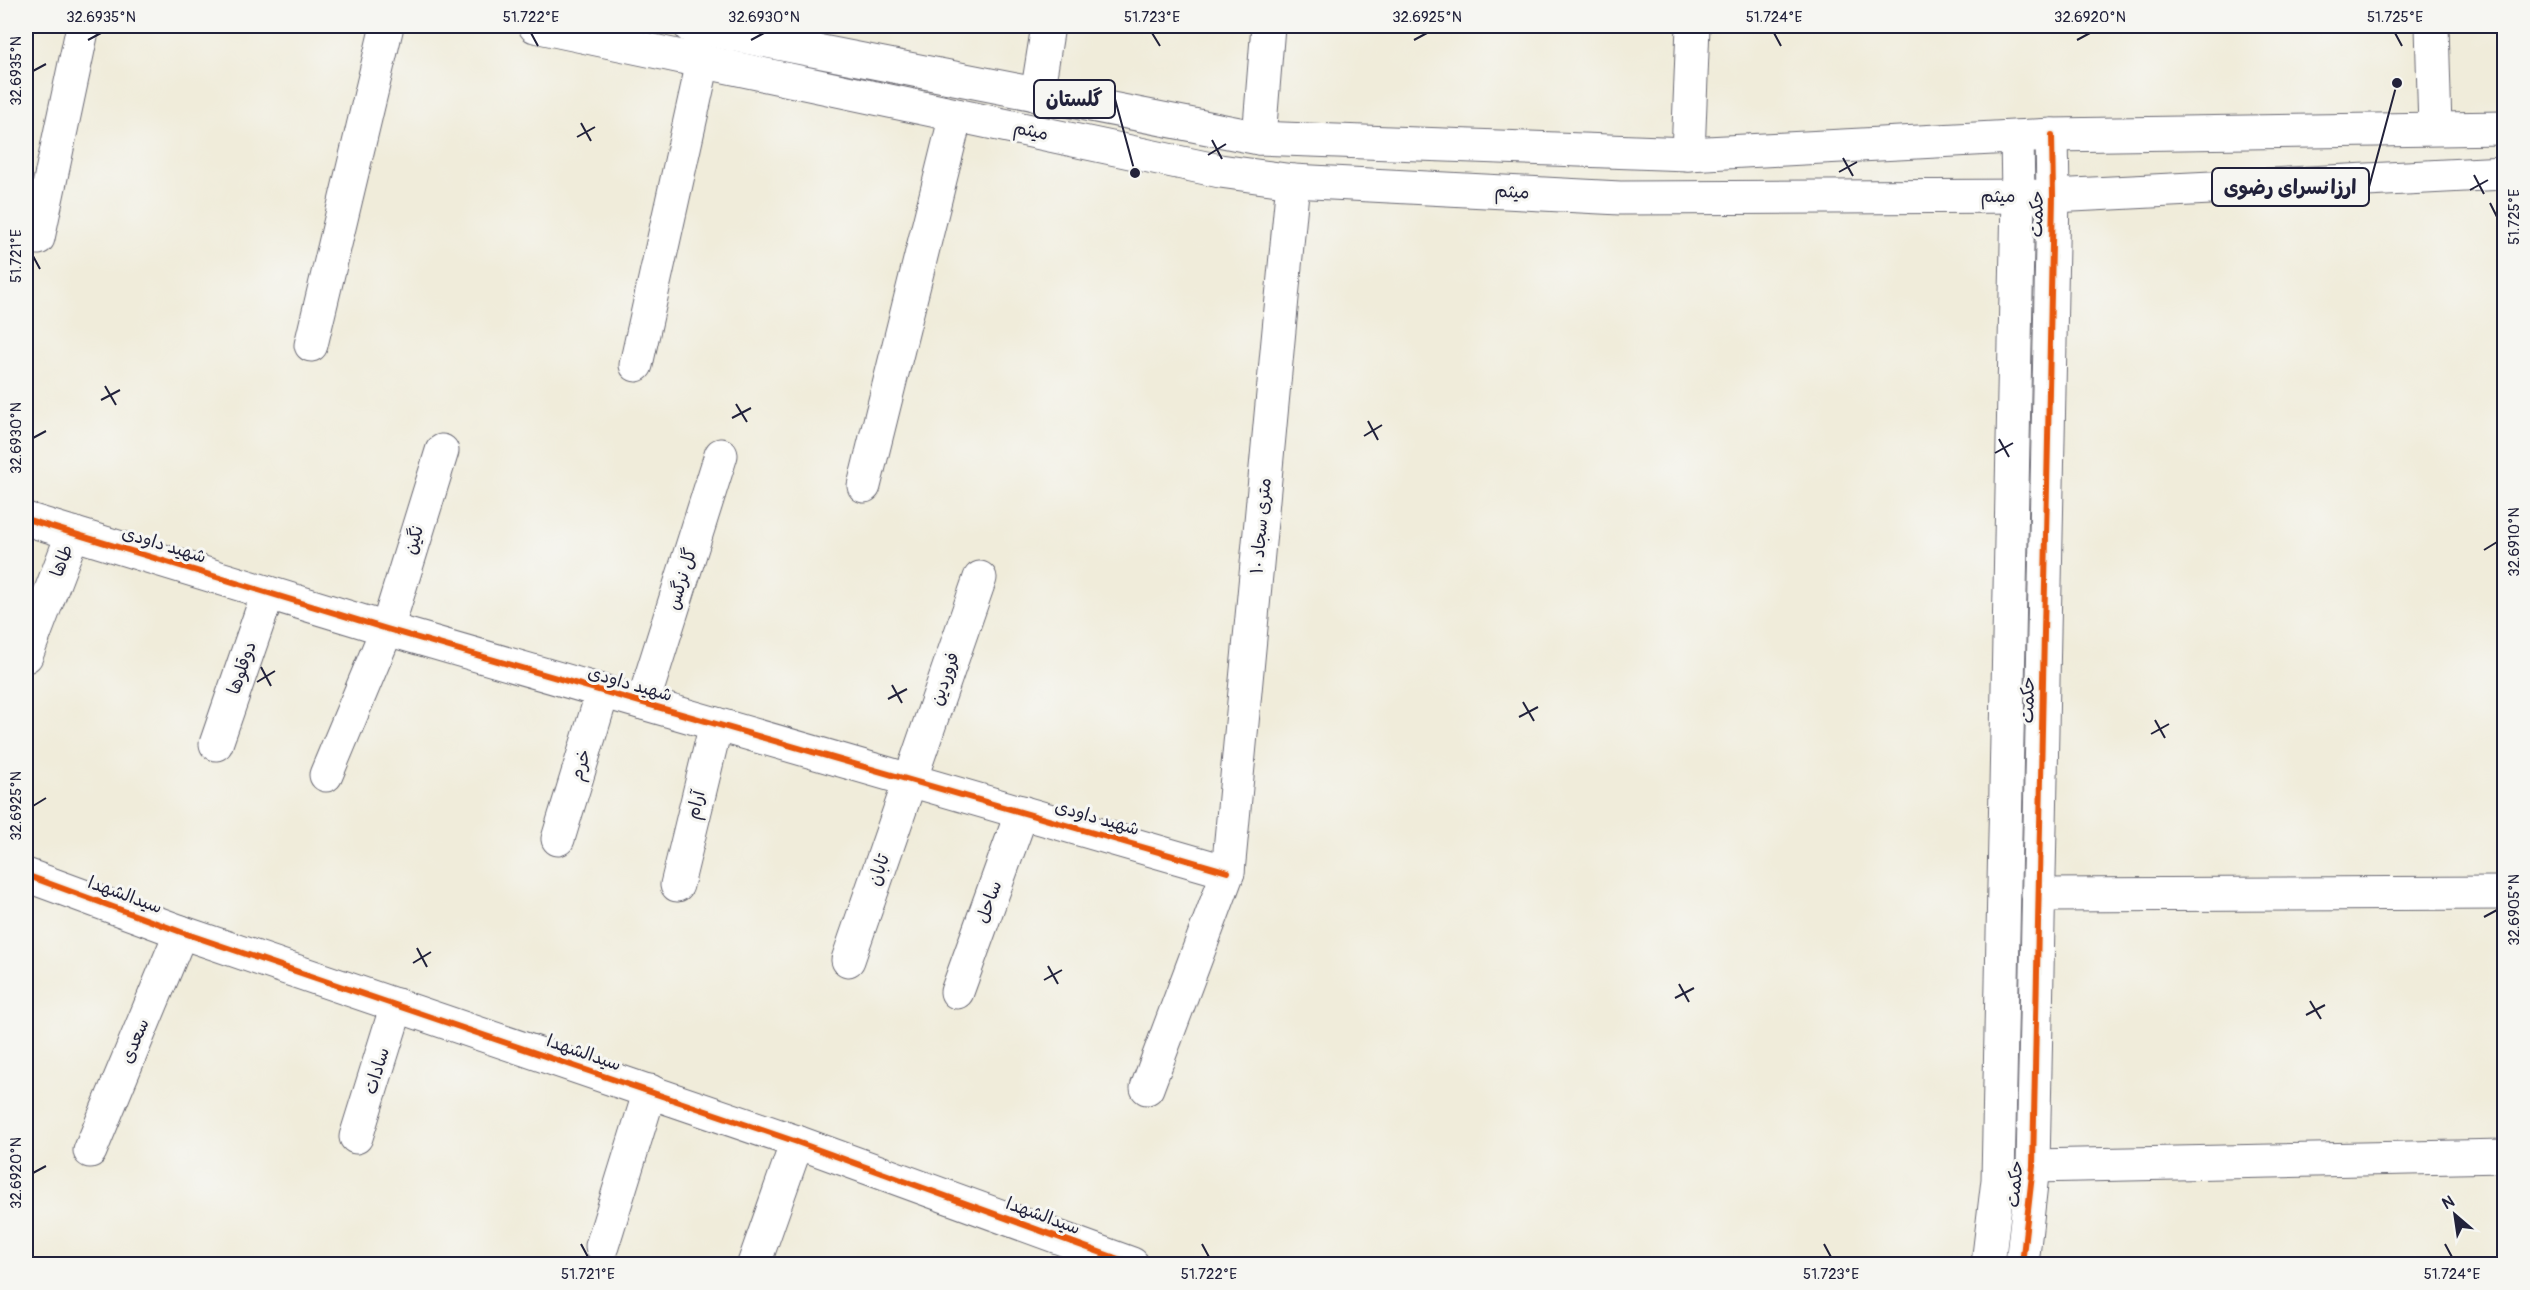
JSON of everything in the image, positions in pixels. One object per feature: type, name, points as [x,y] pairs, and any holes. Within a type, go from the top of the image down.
[{"type":"street","points":[[38,238],[83,26]]},
{"type":"street","points":[[311,345],[387,26]]},
{"type":"street","name":"میثم","points":[[536,26],[1220,171],[1293,181],[1620,198],[2053,196],[2505,173]]},
{"type":"street","name":"میثم","points":[[690,26],[756,32],[1037,95],[1259,138],[1688,154],[2052,135],[2505,128]]},
{"type":"street","points":[[1037,95],[1048,26]]},
{"type":"street","points":[[1259,138],[1268,26]]},
{"type":"street","points":[[1688,154],[1693,26]]},
{"type":"street","points":[[2432,26],[2436,128]]},
{"type":"street","points":[[636,365],[703,62]]},
{"type":"street","points":[[864,486],[956,115]]},
{"type":"street","name":"حکمت","points":[[2022,1264],[2032,1166],[2053,196],[2052,135]]},
{"type":"street","name":"حکمت","points":[[1988,1264],[1998,1180],[2018,196],[2017,137]]},
{"type":"street","name":"۱۰ متری سجاد","points":[[1147,1088],[1228,872],[1293,181]]},
{"type":"street","name":"نگین","points":[[326,775],[387,629],[442,451]]},
{"type":"street","name":"گل نرگس","points":[[643,703],[721,455]]},
{"type":"street","name":"شهید داودی","points":[[26,519],[387,629],[1228,872]]},
{"type":"street","name":"طاها","points":[[26,656],[73,533]]},
{"type":"street","name":"فروردین","points":[[910,780],[980,578]]},
{"type":"street","name":"دوقلوها","points":[[216,744],[268,593]]},
{"type":"street","name":"خرم","points":[[558,839],[603,691]]},
{"type":"street","name":"آرام","points":[[677,885],[716,724]]},
{"type":"street","name":"تابان","points":[[848,960],[910,780]]},
{"type":"street","name":"ساحل","points":[[957,992],[1022,812]]},
{"type":"street","name":"سیدالشهدا","points":[[26,874],[181,932],[797,1142],[1132,1264]]},
{"type":"street","points":[[2038,895],[2505,893]]},
{"type":"street","name":"سعدی","points":[[90,1151],[181,932]]},
{"type":"street","name":"سادات","points":[[356,1137],[397,1005]]},
{"type":"street","points":[[602,1246],[650,1091]]},
{"type":"street","points":[[754,1264],[797,1142]]},
{"type":"street","points":[[2032,1166],[2505,1156]]},
{"type":"cycle path","points":[[2022,1264],[2033,1166],[2053,196],[2052,135]]},
{"type":"cycle path","points":[[26,519],[387,629],[1228,872]]},
{"type":"cycle path","points":[[26,875],[181,932],[797,1142],[1132,1264]]},
{"type":"place","name":"ارزانسرای رضوی","points":[[2397,83]]},
{"type":"place","name":"گلستان","points":[[1135,173]]}]
